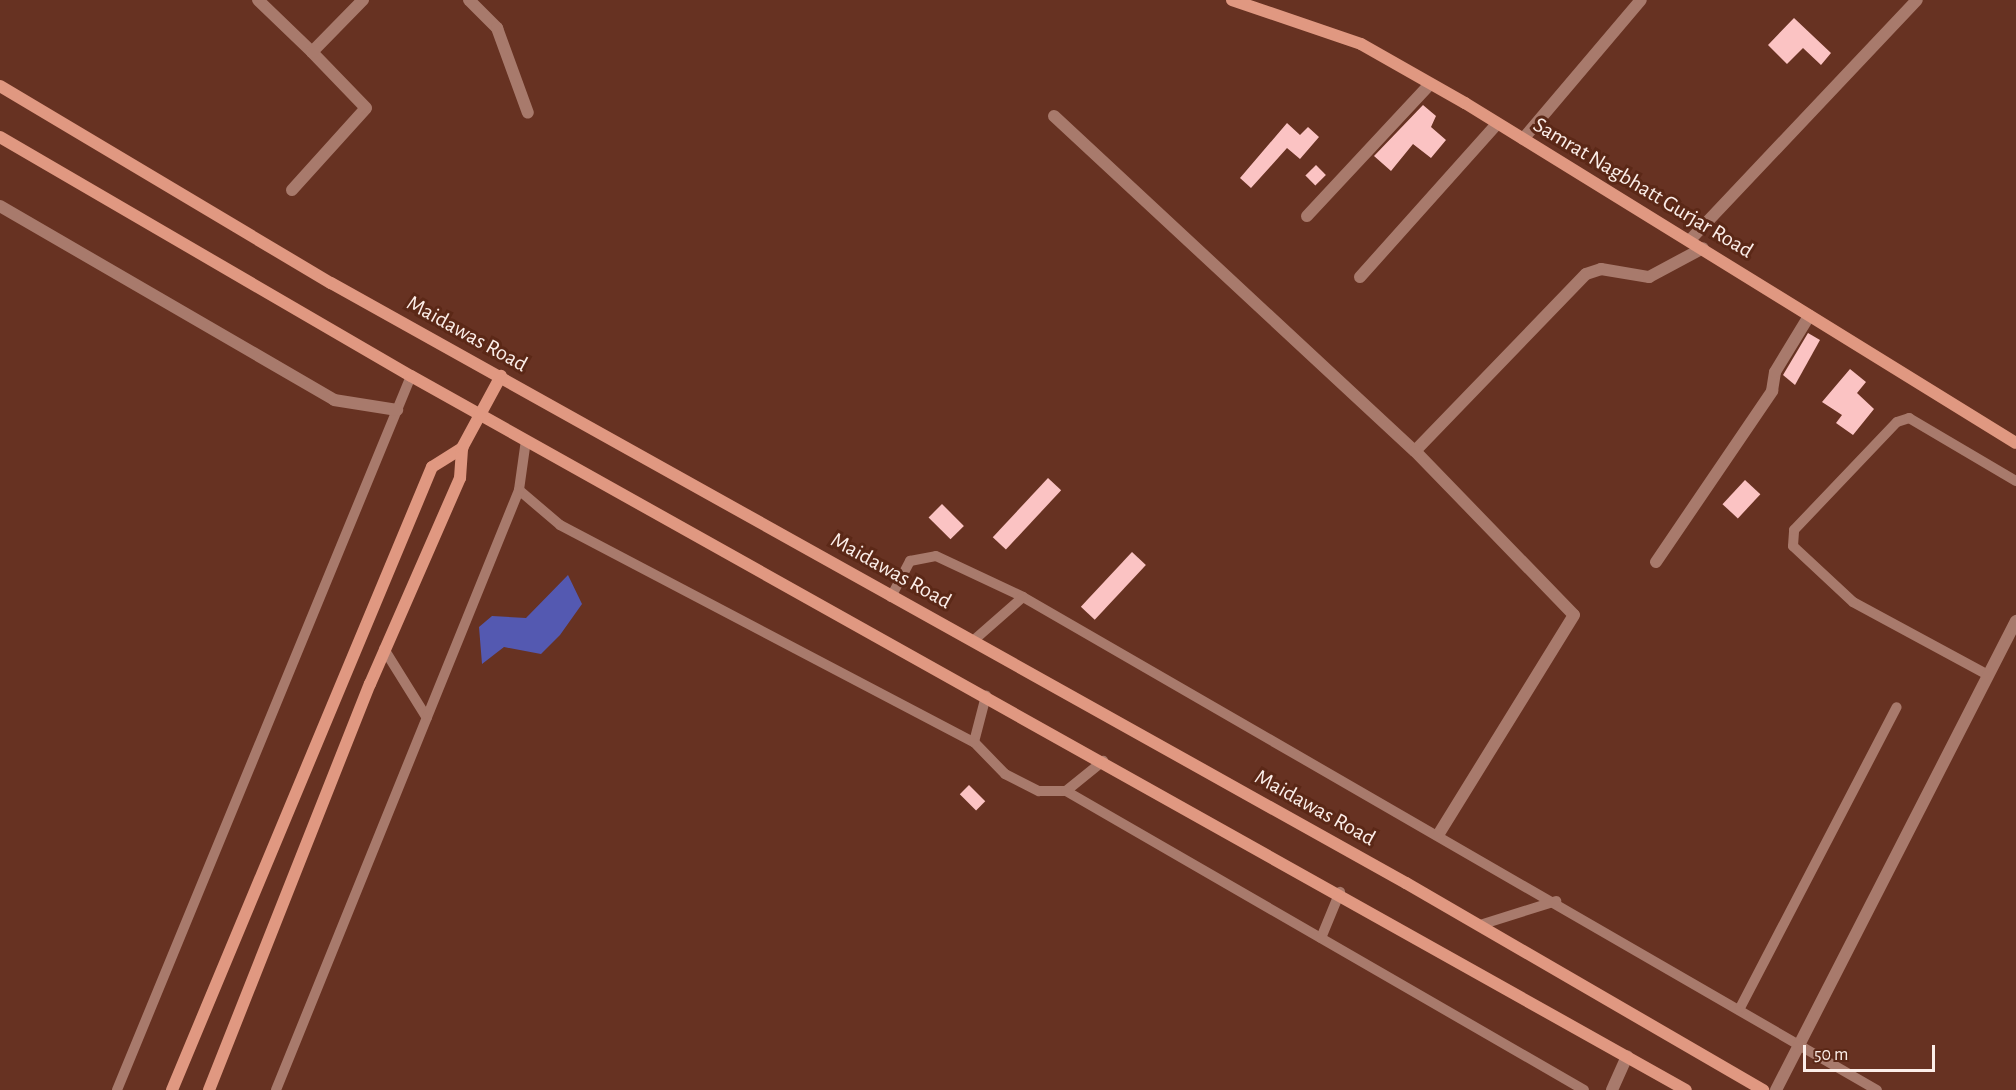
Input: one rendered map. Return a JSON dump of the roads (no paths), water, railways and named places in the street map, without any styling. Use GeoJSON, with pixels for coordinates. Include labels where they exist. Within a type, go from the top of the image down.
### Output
{"type":"FeatureCollection","features":[{"type":"Feature","properties":{"kind":"street"},"geometry":{"type":"LineString","coordinates":[[258,0],[366,108],[292,190]]}},
{"type":"Feature","properties":{"kind":"street"},"geometry":{"type":"LineString","coordinates":[[312,52],[363,0]]}},
{"type":"Feature","properties":{"kind":"street"},"geometry":{"type":"LineString","coordinates":[[469,0],[497,28],[528,113]]}},
{"type":"Feature","properties":{"kind":"street","name":"Samrat Nagbhatt Gurjar Road"},"geometry":{"type":"LineString","coordinates":[[1232,0],[1361,44],[1690,240],[2016,443]]}},
{"type":"Feature","properties":{"kind":"street"},"geometry":{"type":"LineString","coordinates":[[1522,139],[1641,0]]}},
{"type":"Feature","properties":{"kind":"street"},"geometry":{"type":"LineString","coordinates":[[1690,240],[1917,0]]}},
{"type":"Feature","properties":{"kind":"street"},"geometry":{"type":"LineString","coordinates":[[1306,216],[1430,84]]}},
{"type":"Feature","properties":{"kind":"street","name":"Maidawas Road"},"geometry":{"type":"LineString","coordinates":[[0,86],[331,283],[501,376],[891,597],[974,640],[1480,926],[1763,1090]]}},
{"type":"Feature","properties":{"kind":"street"},"geometry":{"type":"LineString","coordinates":[[1054,116],[1415,451],[1574,615],[1439,834]]}},
{"type":"Feature","properties":{"kind":"street"},"geometry":{"type":"LineString","coordinates":[[1360,278],[1497,124]]}},
{"type":"Feature","properties":{"kind":"street"},"geometry":{"type":"LineString","coordinates":[[0,137],[411,376],[1340,892],[1686,1090]]}},
{"type":"Feature","properties":{"kind":"street"},"geometry":{"type":"LineString","coordinates":[[0,206],[334,400],[397,410]]}},
{"type":"Feature","properties":{"kind":"street"},"geometry":{"type":"LineString","coordinates":[[1415,451],[1586,274],[1601,269],[1649,276],[1703,248]]}},
{"type":"Feature","properties":{"kind":"street"},"geometry":{"type":"LineString","coordinates":[[1656,562],[1772,391],[1775,372],[1809,316]]}},
{"type":"Feature","properties":{"kind":"street"},"geometry":{"type":"LineString","coordinates":[[172,1090],[432,467],[462,448],[482,416],[501,376]]}},
{"type":"Feature","properties":{"kind":"street"},"geometry":{"type":"LineString","coordinates":[[209,1090],[384,649],[460,478],[462,448]]}},
{"type":"Feature","properties":{"kind":"street"},"geometry":{"type":"LineString","coordinates":[[1776,1090],[1797,1042],[2016,621]]}},
{"type":"Feature","properties":{"kind":"street"},"geometry":{"type":"LineString","coordinates":[[1612,1090],[1627,1056]]}},
{"type":"Feature","properties":{"kind":"lane"},"geometry":{"type":"LineString","coordinates":[[117,1090],[411,376]]}},
{"type":"Feature","properties":{"kind":"lane"},"geometry":{"type":"LineString","coordinates":[[1988,675],[1853,602],[1793,546],[1794,530],[1897,422],[1909,418],[2016,481]]}},
{"type":"Feature","properties":{"kind":"lane"},"geometry":{"type":"LineString","coordinates":[[276,1090],[519,490],[526,440]]}},
{"type":"Feature","properties":{"kind":"lane"},"geometry":{"type":"LineString","coordinates":[[519,490],[560,525],[974,742],[1005,774],[1039,791],[1066,791],[1584,1090]]}},
{"type":"Feature","properties":{"kind":"lane"},"geometry":{"type":"LineString","coordinates":[[891,597],[910,561],[936,556],[1023,597],[1556,901],[1877,1090]]}},
{"type":"Feature","properties":{"kind":"lane"},"geometry":{"type":"LineString","coordinates":[[974,640],[1023,597]]}},
{"type":"Feature","properties":{"kind":"lane"},"geometry":{"type":"LineString","coordinates":[[384,649],[427,718]]}},
{"type":"Feature","properties":{"kind":"lane"},"geometry":{"type":"LineString","coordinates":[[974,742],[986,696]]}},
{"type":"Feature","properties":{"kind":"lane"},"geometry":{"type":"LineString","coordinates":[[1740,1008],[1897,707]]}},
{"type":"Feature","properties":{"kind":"lane"},"geometry":{"type":"LineString","coordinates":[[1066,791],[1103,761]]}},
{"type":"Feature","properties":{"kind":"lane"},"geometry":{"type":"LineString","coordinates":[[1321,938],[1340,892]]}},
{"type":"Feature","properties":{"kind":"lane"},"geometry":{"type":"LineString","coordinates":[[1480,926],[1556,901]]}}]}
